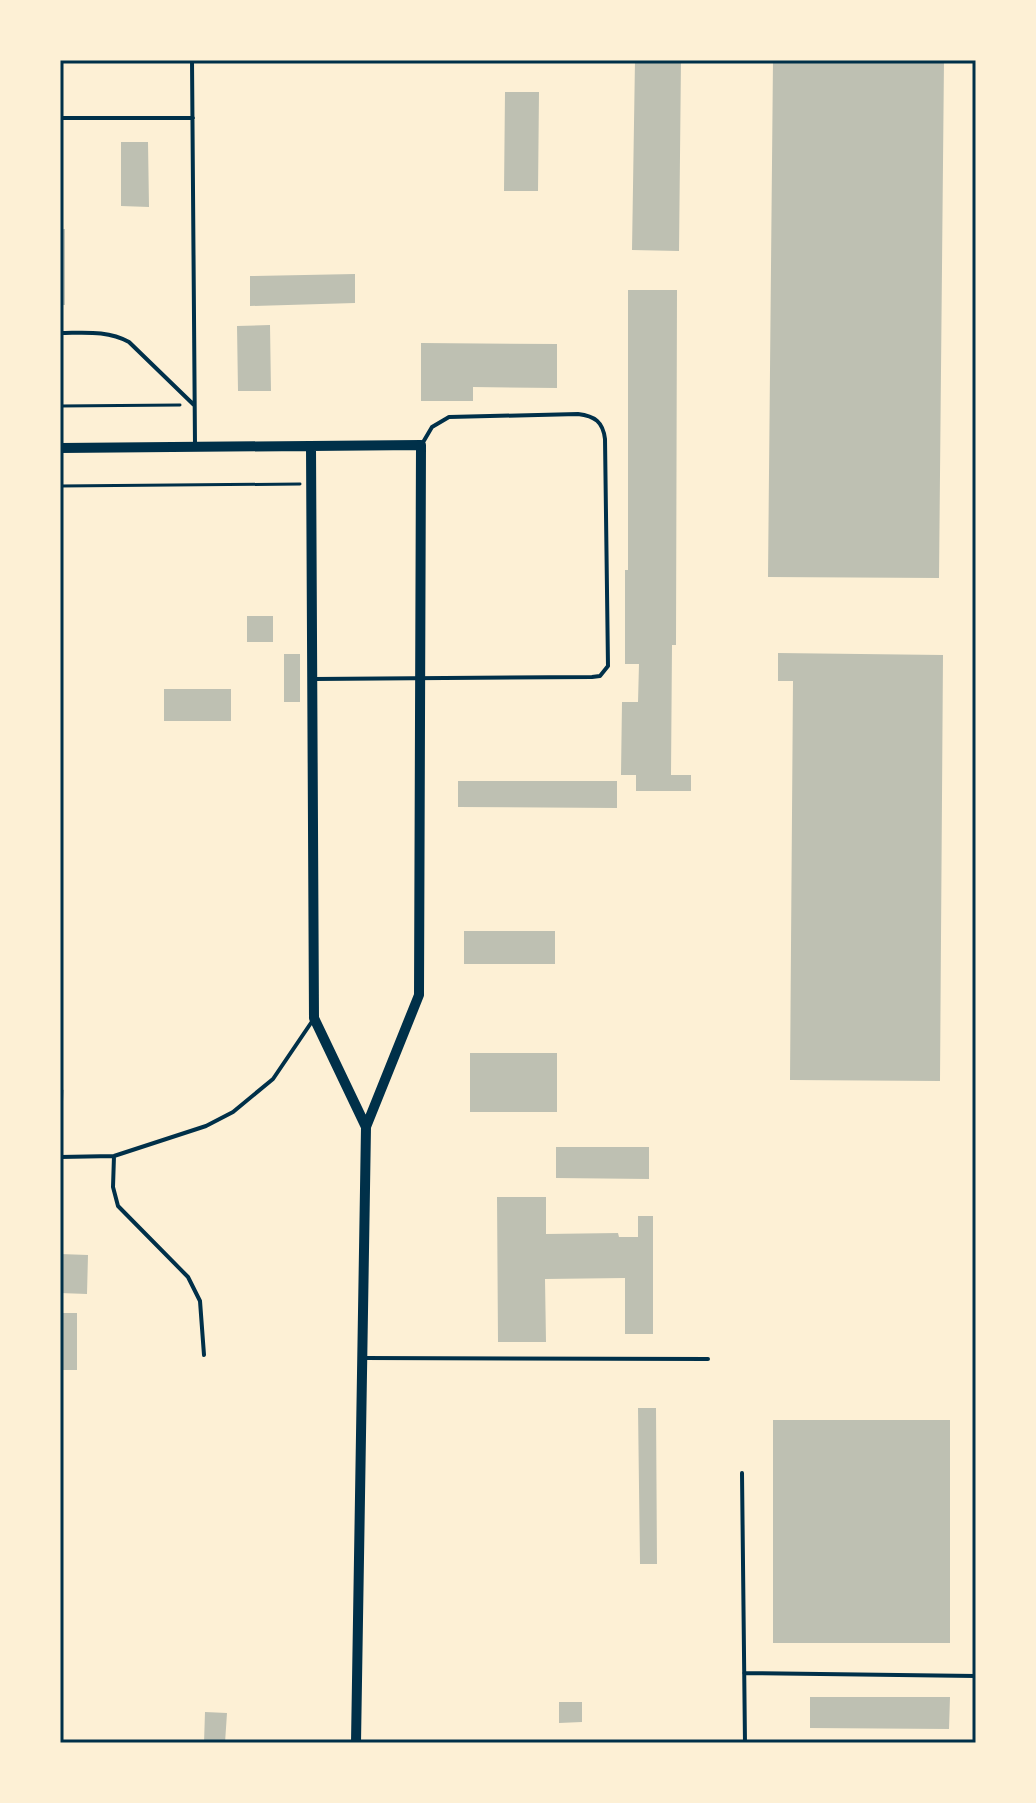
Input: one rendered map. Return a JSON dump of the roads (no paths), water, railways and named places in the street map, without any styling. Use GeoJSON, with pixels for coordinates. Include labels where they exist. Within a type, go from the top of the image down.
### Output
{"type":"FeatureCollection","features":[{"type":"Feature","properties":{"kind":"street"},"geometry":{"type":"LineString","coordinates":[[60,448],[421,445],[419,995],[366,1127],[356,1743]]}},
{"type":"Feature","properties":{"kind":"street"},"geometry":{"type":"LineString","coordinates":[[311,446],[314,1018],[366,1127]]}},
{"type":"Feature","properties":{"kind":"lane"},"geometry":{"type":"LineString","coordinates":[[192,60],[195,447]]}},
{"type":"Feature","properties":{"kind":"lane"},"geometry":{"type":"LineString","coordinates":[[60,118],[193,118]]}},
{"type":"Feature","properties":{"kind":"lane"},"geometry":{"type":"LineString","coordinates":[[60,333],[103,333],[129,342],[194,405]]}},
{"type":"Feature","properties":{"kind":"lane"},"geometry":{"type":"LineString","coordinates":[[314,679],[592,677],[600,676],[605,671],[609,658],[605,439],[599,420],[578,414],[449,417],[432,427],[421,445]]}},
{"type":"Feature","properties":{"kind":"lane"},"geometry":{"type":"LineString","coordinates":[[60,1157],[114,1156],[206,1126],[233,1112],[273,1079],[314,1018]]}},
{"type":"Feature","properties":{"kind":"lane"},"geometry":{"type":"LineString","coordinates":[[114,1156],[113,1187],[118,1206],[188,1277],[200,1301],[204,1355]]}},
{"type":"Feature","properties":{"kind":"lane"},"geometry":{"type":"LineString","coordinates":[[363,1358],[708,1359]]}},
{"type":"Feature","properties":{"kind":"lane"},"geometry":{"type":"LineString","coordinates":[[742,1473],[745,1743]]}},
{"type":"Feature","properties":{"kind":"lane"},"geometry":{"type":"LineString","coordinates":[[744,1673],[976,1676]]}}]}
